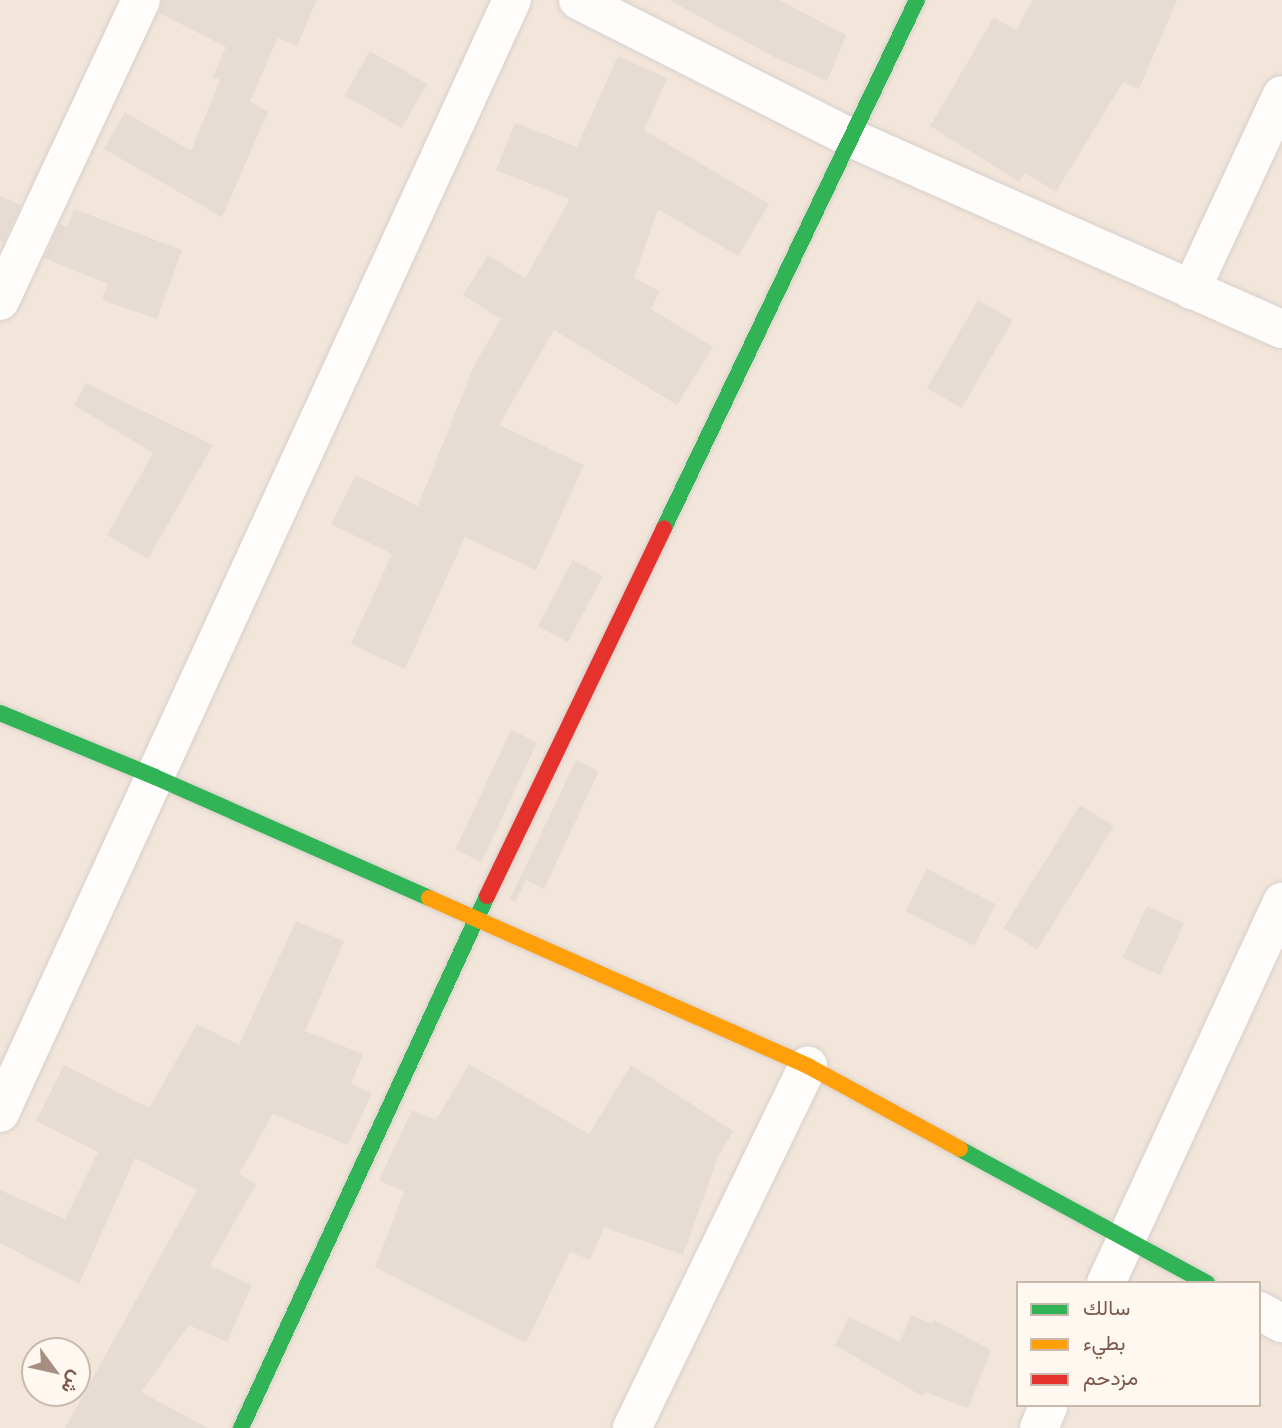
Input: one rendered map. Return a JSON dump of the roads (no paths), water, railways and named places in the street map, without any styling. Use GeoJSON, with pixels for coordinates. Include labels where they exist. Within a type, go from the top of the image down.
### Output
{"type":"FeatureCollection","features":[{"type":"Feature","properties":{"kind":"street"},"geometry":{"type":"LineString","coordinates":[[0,301],[141,0]]}},
{"type":"Feature","properties":{"kind":"street"},"geometry":{"type":"LineString","coordinates":[[0,1113],[512,0]]}},
{"type":"Feature","properties":{"kind":"street"},"geometry":{"type":"LineString","coordinates":[[578,0],[853,139],[1282,330]]}},
{"type":"Feature","properties":{"kind":"street"},"geometry":{"type":"LineString","coordinates":[[242,1428],[475,921],[853,139],[917,0]]}},
{"type":"Feature","properties":{"kind":"street"},"geometry":{"type":"LineString","coordinates":[[1191,289],[1282,95]]}},
{"type":"Feature","properties":{"kind":"street"},"geometry":{"type":"LineString","coordinates":[[0,713],[155,777],[475,921],[808,1066],[1203,1281]]}},
{"type":"Feature","properties":{"kind":"street"},"geometry":{"type":"LineString","coordinates":[[1106,1281],[1282,902]]}},
{"type":"Feature","properties":{"kind":"street"},"geometry":{"type":"LineString","coordinates":[[632,1428],[808,1066]]}},
{"type":"Feature","properties":{"kind":"street"},"geometry":{"type":"LineString","coordinates":[[1261,1312],[1282,1324]]}},
{"type":"Feature","properties":{"kind":"street"},"geometry":{"type":"LineString","coordinates":[[1039,1428],[1048,1407]]}}]}
